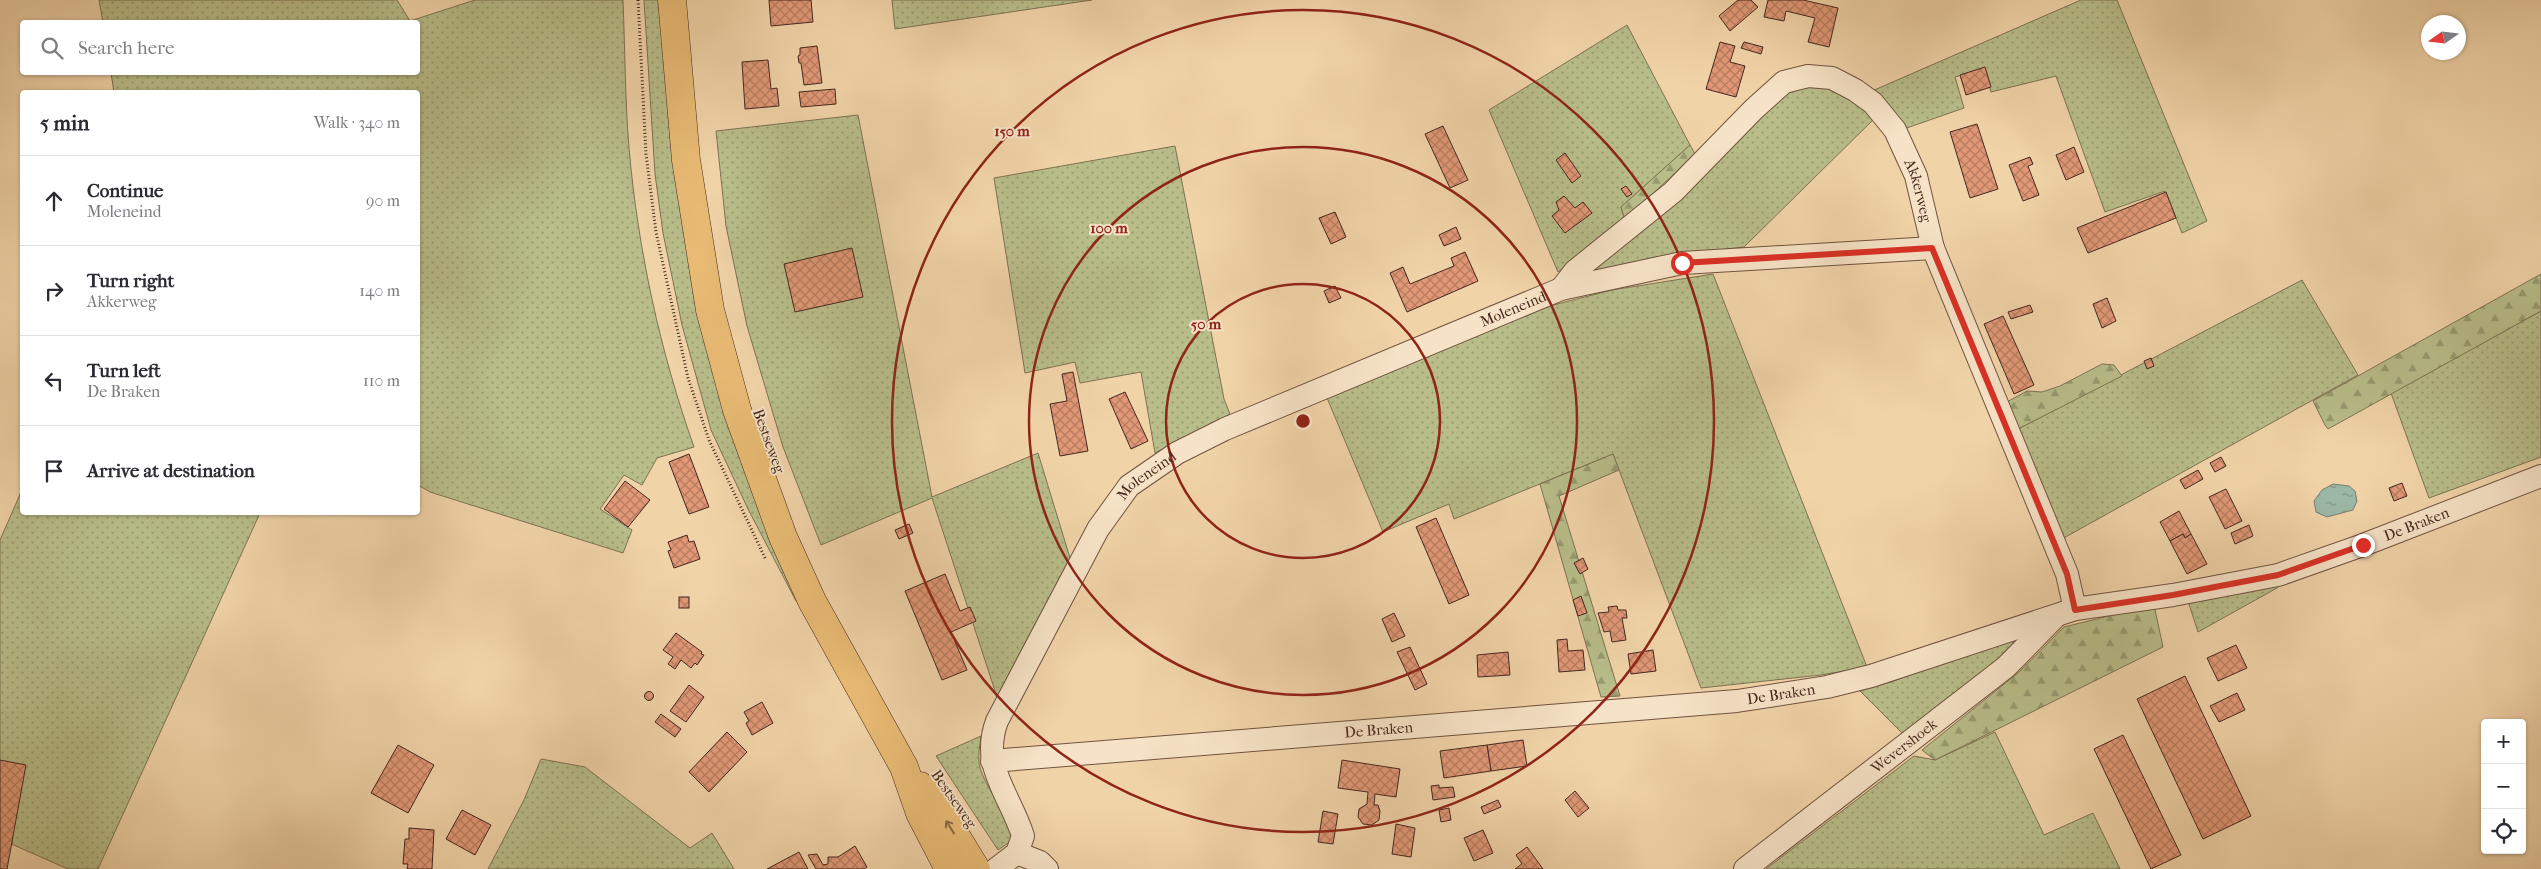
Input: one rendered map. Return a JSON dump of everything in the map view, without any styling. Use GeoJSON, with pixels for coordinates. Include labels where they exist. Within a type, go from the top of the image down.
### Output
{"type":"FeatureCollection","features":[{"type":"Feature","properties":{"kind":"main road","name":"Bestseweg"},"geometry":{"type":"LineString","coordinates":[[672,0],[686,160],[710,310],[737,410],[783,537],[812,601],[904,767],[920,813],[949,869]]}},
{"type":"Feature","properties":{"kind":"main road","name":"Bestseweg"},"geometry":{"type":"LineString","coordinates":[[904,767],[937,805],[976,869]]}},
{"type":"Feature","properties":{"kind":"street","name":"Moleneind"},"geometry":{"type":"LineString","coordinates":[[1561,289],[1575,270],[1673,192],[1754,109],[1784,82],[1808,76],[1832,78]]}},
{"type":"Feature","properties":{"kind":"street","name":"Akkerweg"},"geometry":{"type":"LineString","coordinates":[[1832,78],[1855,90],[1873,103],[1895,130],[1916,176],[1932,248],[2067,574],[2066,612]]}},
{"type":"Feature","properties":{"kind":"street","name":"Moleneind"},"geometry":{"type":"LineString","coordinates":[[1017,853],[1023,836],[992,761],[991,738],[997,721],[1098,529],[1129,486],[1176,453],[1225,428],[1561,289],[1682,263],[1932,248]]}},
{"type":"Feature","properties":{"kind":"street","name":"De Braken"},"geometry":{"type":"LineString","coordinates":[[992,761],[1737,701],[1827,687],[1871,676],[2066,612],[2173,595],[2278,575],[2363,545],[2541,476]]}},
{"type":"Feature","properties":{"kind":"street","name":"Wevershoek"},"geometry":{"type":"LineString","coordinates":[[1744,869],[2006,666],[2066,612]]}},
{"type":"Feature","properties":{"kind":"street"},"geometry":{"type":"LineString","coordinates":[[996,869],[1017,853],[1040,862],[1047,869]]}},
{"type":"Feature","properties":{"kind":"green space"},"geometry":{"type":"Polygon","coordinates":[[[99,0],[397,0],[409,20],[103,20],[99,0]]]}},
{"type":"Feature","properties":{"kind":"green space"},"geometry":{"type":"Polygon","coordinates":[[[475,0],[623,0],[629,148],[638,224],[661,337],[694,447],[657,458],[642,485],[624,475],[600,509],[632,530],[623,553],[430,492],[420,486],[420,90],[114,90],[111,75],[420,75],[420,20],[413,20],[475,0]]]}},
{"type":"Feature","properties":{"kind":"green space"},"geometry":{"type":"Polygon","coordinates":[[[644,0],[664,0],[676,159],[804,598],[796,601],[748,509],[711,430],[682,325],[663,233],[655,174],[644,0]]]}},
{"type":"Feature","properties":{"kind":"green space"},"geometry":{"type":"Polygon","coordinates":[[[892,0],[1092,0],[895,29],[892,0]]]}},
{"type":"Feature","properties":{"kind":"green space"},"geometry":{"type":"Polygon","coordinates":[[[2081,0],[2117,0],[2207,221],[2182,233],[2165,191],[2105,212],[2056,76],[1991,92],[1984,69],[1955,77],[1964,108],[1901,130],[1872,91],[2081,0]]]}},
{"type":"Feature","properties":{"kind":"green space"},"geometry":{"type":"Polygon","coordinates":[[[1627,25],[1690,145],[1621,207],[1625,220],[1558,272],[1489,110],[1627,25]]]}},
{"type":"Feature","properties":{"kind":"green space"},"geometry":{"type":"Polygon","coordinates":[[[1812,84],[1838,90],[1876,117],[1744,247],[1700,252],[1589,273],[1784,94],[1812,84]]]}},
{"type":"Feature","properties":{"kind":"green space"},"geometry":{"type":"Polygon","coordinates":[[[858,115],[932,497],[1038,453],[1070,558],[997,697],[932,498],[821,545],[783,447],[747,326],[726,226],[716,131],[858,115]]]}},
{"type":"Feature","properties":{"kind":"green space"},"geometry":{"type":"Polygon","coordinates":[[[1690,145],[1695,154],[1625,220],[1621,207],[1690,145]]]}},
{"type":"Feature","properties":{"kind":"green space"},"geometry":{"type":"Polygon","coordinates":[[[1175,146],[1224,399],[1230,414],[1155,453],[1141,372],[1080,383],[1075,362],[1025,373],[994,178],[1175,146]]]}},
{"type":"Feature","properties":{"kind":"green space"},"geometry":{"type":"Polygon","coordinates":[[[1713,274],[1867,667],[1821,675],[1701,688],[1613,454],[1454,519],[1449,504],[1383,532],[1325,393],[1534,310],[1612,290],[1713,274]]]}},
{"type":"Feature","properties":{"kind":"green space"},"geometry":{"type":"Polygon","coordinates":[[[2541,274],[2541,311],[2328,429],[2325,425],[2313,401],[2541,274]]]}},
{"type":"Feature","properties":{"kind":"green space"},"geometry":{"type":"Polygon","coordinates":[[[2302,280],[2358,375],[2060,540],[2016,430],[2302,280]]]}},
{"type":"Feature","properties":{"kind":"green space"},"geometry":{"type":"Polygon","coordinates":[[[2541,311],[2541,457],[2429,498],[2391,393],[2541,311]]]}},
{"type":"Feature","properties":{"kind":"green space"},"geometry":{"type":"Polygon","coordinates":[[[2102,364],[2114,365],[2122,376],[2016,430],[2005,403],[2027,391],[2042,392],[2060,386],[2102,364]]]}},
{"type":"Feature","properties":{"kind":"green space"},"geometry":{"type":"Polygon","coordinates":[[[1613,454],[1619,470],[1559,496],[1620,696],[1601,697],[1540,484],[1613,454]]]}},
{"type":"Feature","properties":{"kind":"green space"},"geometry":{"type":"Polygon","coordinates":[[[20,495],[20,515],[259,515],[98,869],[68,869],[0,839],[0,540],[20,495]]]}},
{"type":"Feature","properties":{"kind":"green space"},"geometry":{"type":"Polygon","coordinates":[[[2279,585],[2277,588],[2198,632],[2187,598],[2279,585]]]}},
{"type":"Feature","properties":{"kind":"green space"},"geometry":{"type":"Polygon","coordinates":[[[2154,605],[2163,647],[1935,760],[1922,750],[2018,673],[2064,627],[2154,605]]]}},
{"type":"Feature","properties":{"kind":"green space"},"geometry":{"type":"Polygon","coordinates":[[[2022,632],[2002,659],[1904,735],[1860,691],[1894,681],[2022,632]]]}},
{"type":"Feature","properties":{"kind":"green space"},"geometry":{"type":"Polygon","coordinates":[[[1995,732],[2044,835],[2093,813],[2120,869],[1766,869],[1914,756],[1935,760],[1995,732]]]}},
{"type":"Feature","properties":{"kind":"green space"},"geometry":{"type":"Polygon","coordinates":[[[981,736],[979,763],[982,773],[1004,813],[1011,832],[1011,841],[998,850],[936,756],[981,736]]]}},
{"type":"Feature","properties":{"kind":"green space"},"geometry":{"type":"Polygon","coordinates":[[[541,759],[585,767],[690,848],[712,833],[734,869],[488,869],[524,800],[541,759]]]}},
{"type":"Feature","properties":{"kind":"water"},"geometry":{"type":"Polygon","coordinates":[[[2333,484],[2349,486],[2355,491],[2357,501],[2353,510],[2327,517],[2316,512],[2314,501],[2322,490],[2333,484]]]}},
{"type":"Feature","properties":{"kind":"building"},"geometry":{"type":"Polygon","coordinates":[[[769,0],[811,0],[813,22],[771,26],[769,0]]]}},
{"type":"Feature","properties":{"kind":"building"},"geometry":{"type":"Polygon","coordinates":[[[1738,0],[1751,0],[1758,7],[1730,31],[1719,16],[1738,0]]]}},
{"type":"Feature","properties":{"kind":"building"},"geometry":{"type":"Polygon","coordinates":[[[1768,0],[1803,0],[1838,8],[1829,47],[1808,42],[1815,18],[1786,11],[1784,21],[1764,17],[1768,0]]]}},
{"type":"Feature","properties":{"kind":"building"},"geometry":{"type":"Polygon","coordinates":[[[1720,42],[1735,46],[1730,62],[1745,66],[1736,97],[1706,89],[1720,42]]]}},
{"type":"Feature","properties":{"kind":"building"},"geometry":{"type":"Polygon","coordinates":[[[1744,42],[1763,47],[1761,54],[1741,48],[1744,42]]]}},
{"type":"Feature","properties":{"kind":"building"},"geometry":{"type":"Polygon","coordinates":[[[817,46],[822,83],[804,85],[801,63],[799,63],[798,56],[800,55],[800,48],[817,46]]]}},
{"type":"Feature","properties":{"kind":"building"},"geometry":{"type":"Polygon","coordinates":[[[768,60],[771,89],[777,88],[779,106],[745,109],[742,62],[768,60]]]}},
{"type":"Feature","properties":{"kind":"building"},"geometry":{"type":"Polygon","coordinates":[[[1985,67],[1991,87],[1966,95],[1960,75],[1985,67]]]}},
{"type":"Feature","properties":{"kind":"building"},"geometry":{"type":"Polygon","coordinates":[[[835,89],[836,104],[801,107],[799,92],[835,89]]]}},
{"type":"Feature","properties":{"kind":"building"},"geometry":{"type":"Polygon","coordinates":[[[1977,124],[1998,189],[1970,198],[1950,132],[1977,124]]]}},
{"type":"Feature","properties":{"kind":"building"},"geometry":{"type":"Polygon","coordinates":[[[1443,126],[1468,180],[1450,188],[1425,134],[1443,126]]]}},
{"type":"Feature","properties":{"kind":"building"},"geometry":{"type":"Polygon","coordinates":[[[2074,147],[2084,172],[2066,180],[2056,155],[2074,147]]]}},
{"type":"Feature","properties":{"kind":"building"},"geometry":{"type":"Polygon","coordinates":[[[1565,153],[1581,176],[1572,183],[1556,160],[1565,153]]]}},
{"type":"Feature","properties":{"kind":"building"},"geometry":{"type":"Polygon","coordinates":[[[2030,157],[2033,164],[2028,166],[2039,195],[2023,201],[2009,165],[2030,157]]]}},
{"type":"Feature","properties":{"kind":"building"},"geometry":{"type":"Polygon","coordinates":[[[1626,186],[1632,194],[1627,197],[1621,189],[1626,186]]]}},
{"type":"Feature","properties":{"kind":"building"},"geometry":{"type":"Polygon","coordinates":[[[2166,192],[2176,218],[2088,253],[2077,228],[2166,192]]]}},
{"type":"Feature","properties":{"kind":"building"},"geometry":{"type":"Polygon","coordinates":[[[1564,196],[1575,208],[1583,202],[1592,213],[1565,233],[1552,216],[1559,210],[1556,202],[1564,196]]]}},
{"type":"Feature","properties":{"kind":"building"},"geometry":{"type":"Polygon","coordinates":[[[1335,212],[1346,237],[1331,244],[1319,218],[1335,212]]]}},
{"type":"Feature","properties":{"kind":"building"},"geometry":{"type":"Polygon","coordinates":[[[1456,227],[1461,239],[1444,246],[1439,235],[1456,227]]]}},
{"type":"Feature","properties":{"kind":"building"},"geometry":{"type":"Polygon","coordinates":[[[852,248],[863,297],[795,312],[784,264],[852,248]]]}},
{"type":"Feature","properties":{"kind":"building"},"geometry":{"type":"Polygon","coordinates":[[[1465,252],[1478,281],[1407,312],[1390,273],[1403,267],[1410,284],[1454,266],[1451,258],[1465,252]]]}},
{"type":"Feature","properties":{"kind":"building"},"geometry":{"type":"Polygon","coordinates":[[[1335,286],[1341,298],[1329,303],[1324,291],[1335,286]]]}},
{"type":"Feature","properties":{"kind":"building"},"geometry":{"type":"Polygon","coordinates":[[[2107,298],[2116,321],[2102,328],[2093,304],[2107,298]]]}},
{"type":"Feature","properties":{"kind":"building"},"geometry":{"type":"Polygon","coordinates":[[[2030,305],[2033,312],[2011,319],[2008,312],[2030,305]]]}},
{"type":"Feature","properties":{"kind":"building"},"geometry":{"type":"Polygon","coordinates":[[[2003,316],[2034,385],[2014,394],[1984,324],[2003,316]]]}},
{"type":"Feature","properties":{"kind":"building"},"geometry":{"type":"Polygon","coordinates":[[[2151,358],[2154,366],[2147,369],[2144,361],[2151,358]]]}},
{"type":"Feature","properties":{"kind":"building"},"geometry":{"type":"Polygon","coordinates":[[[1073,372],[1088,451],[1060,456],[1050,404],[1067,401],[1062,374],[1073,372]]]}},
{"type":"Feature","properties":{"kind":"building"},"geometry":{"type":"Polygon","coordinates":[[[1125,392],[1148,441],[1131,449],[1109,399],[1125,392]]]}},
{"type":"Feature","properties":{"kind":"building"},"geometry":{"type":"Polygon","coordinates":[[[689,454],[709,507],[689,514],[669,462],[689,454]]]}},
{"type":"Feature","properties":{"kind":"building"},"geometry":{"type":"Polygon","coordinates":[[[2221,457],[2226,466],[2215,472],[2210,463],[2221,457]]]}},
{"type":"Feature","properties":{"kind":"building"},"geometry":{"type":"Polygon","coordinates":[[[2198,470],[2203,479],[2185,489],[2180,480],[2198,470]]]}},
{"type":"Feature","properties":{"kind":"building"},"geometry":{"type":"Polygon","coordinates":[[[625,481],[650,500],[628,527],[604,509],[625,481]]]}},
{"type":"Feature","properties":{"kind":"building"},"geometry":{"type":"Polygon","coordinates":[[[2402,483],[2407,496],[2394,501],[2389,488],[2402,483]]]}},
{"type":"Feature","properties":{"kind":"building"},"geometry":{"type":"Polygon","coordinates":[[[2226,489],[2242,521],[2225,529],[2209,497],[2226,489]]]}},
{"type":"Feature","properties":{"kind":"building"},"geometry":{"type":"Polygon","coordinates":[[[2179,511],[2191,534],[2185,538],[2183,534],[2170,541],[2160,522],[2179,511]]]}},
{"type":"Feature","properties":{"kind":"building"},"geometry":{"type":"Polygon","coordinates":[[[1436,518],[1469,595],[1449,604],[1416,527],[1436,518]]]}},
{"type":"Feature","properties":{"kind":"building"},"geometry":{"type":"Polygon","coordinates":[[[909,524],[913,533],[899,539],[895,530],[909,524]]]}},
{"type":"Feature","properties":{"kind":"building"},"geometry":{"type":"Polygon","coordinates":[[[2249,525],[2253,536],[2235,544],[2231,533],[2249,525]]]}},
{"type":"Feature","properties":{"kind":"building"},"geometry":{"type":"Polygon","coordinates":[[[2183,534],[2185,538],[2191,534],[2207,564],[2187,574],[2170,541],[2183,534]]]}},
{"type":"Feature","properties":{"kind":"building"},"geometry":{"type":"Polygon","coordinates":[[[687,535],[689,542],[694,541],[700,559],[674,568],[668,551],[671,550],[668,542],[687,535]]]}},
{"type":"Feature","properties":{"kind":"building"},"geometry":{"type":"Polygon","coordinates":[[[1583,558],[1588,569],[1580,574],[1574,563],[1583,558]]]}},
{"type":"Feature","properties":{"kind":"building"},"geometry":{"type":"Polygon","coordinates":[[[945,574],[960,611],[970,607],[976,621],[951,632],[967,670],[942,680],[905,591],[945,574]]]}},
{"type":"Feature","properties":{"kind":"building"},"geometry":{"type":"Polygon","coordinates":[[[1581,596],[1587,613],[1578,616],[1573,600],[1581,596]]]}},
{"type":"Feature","properties":{"kind":"building"},"geometry":{"type":"Polygon","coordinates":[[[679,597],[689,597],[689,608],[679,608],[679,597]]]}},
{"type":"Feature","properties":{"kind":"building"},"geometry":{"type":"Polygon","coordinates":[[[1617,606],[1618,610],[1626,610],[1627,618],[1622,618],[1626,640],[1612,642],[1610,631],[1604,632],[1598,613],[1609,612],[1608,607],[1617,606]]]}},
{"type":"Feature","properties":{"kind":"building"},"geometry":{"type":"Polygon","coordinates":[[[1394,613],[1405,636],[1392,642],[1382,619],[1394,613]]]}},
{"type":"Feature","properties":{"kind":"building"},"geometry":{"type":"Polygon","coordinates":[[[676,633],[704,655],[697,665],[695,663],[691,668],[681,660],[675,669],[668,664],[673,657],[663,650],[676,633]]]}},
{"type":"Feature","properties":{"kind":"building"},"geometry":{"type":"Polygon","coordinates":[[[1567,639],[1568,651],[1583,650],[1585,670],[1559,672],[1557,640],[1567,639]]]}},
{"type":"Feature","properties":{"kind":"building"},"geometry":{"type":"Polygon","coordinates":[[[2236,645],[2247,668],[2218,681],[2207,658],[2236,645]]]}},
{"type":"Feature","properties":{"kind":"building"},"geometry":{"type":"Polygon","coordinates":[[[1410,647],[1427,684],[1415,690],[1397,652],[1410,647]]]}},
{"type":"Feature","properties":{"kind":"building"},"geometry":{"type":"Polygon","coordinates":[[[1653,650],[1656,671],[1631,674],[1628,654],[1653,650]]]}},
{"type":"Feature","properties":{"kind":"building"},"geometry":{"type":"Polygon","coordinates":[[[1508,652],[1510,675],[1478,677],[1477,655],[1508,652]]]}},
{"type":"Feature","properties":{"kind":"building"},"geometry":{"type":"Polygon","coordinates":[[[2185,676],[2251,816],[2203,839],[2137,699],[2185,676]]]}},
{"type":"Feature","properties":{"kind":"building"},"geometry":{"type":"Polygon","coordinates":[[[689,685],[704,697],[686,722],[670,711],[689,685]]]}},
{"type":"Feature","properties":{"kind":"building"},"geometry":{"type":"Polygon","coordinates":[[[649,691],[654,696],[649,701],[644,696],[649,691]]]}},
{"type":"Feature","properties":{"kind":"building"},"geometry":{"type":"Polygon","coordinates":[[[2237,693],[2245,710],[2219,722],[2210,706],[2237,693]]]}},
{"type":"Feature","properties":{"kind":"building"},"geometry":{"type":"Polygon","coordinates":[[[762,702],[773,723],[752,735],[746,723],[749,721],[744,712],[762,702]]]}},
{"type":"Feature","properties":{"kind":"building"},"geometry":{"type":"Polygon","coordinates":[[[661,714],[681,729],[675,737],[655,722],[661,714]]]}},
{"type":"Feature","properties":{"kind":"building"},"geometry":{"type":"Polygon","coordinates":[[[727,732],[747,752],[709,792],[689,772],[727,732]]]}},
{"type":"Feature","properties":{"kind":"building"},"geometry":{"type":"Polygon","coordinates":[[[2123,735],[2181,855],[2151,869],[2094,749],[2123,735]]]}},
{"type":"Feature","properties":{"kind":"building"},"geometry":{"type":"Polygon","coordinates":[[[1523,740],[1527,766],[1491,771],[1487,745],[1523,740]]]}},
{"type":"Feature","properties":{"kind":"building"},"geometry":{"type":"Polygon","coordinates":[[[398,745],[434,765],[408,813],[371,793],[398,745]]]}},
{"type":"Feature","properties":{"kind":"building"},"geometry":{"type":"Polygon","coordinates":[[[1487,745],[1491,771],[1444,778],[1440,751],[1487,745]]]}},
{"type":"Feature","properties":{"kind":"building"},"geometry":{"type":"Polygon","coordinates":[[[0,760],[26,765],[7,869],[0,869],[0,760]]]}},
{"type":"Feature","properties":{"kind":"building"},"geometry":{"type":"Polygon","coordinates":[[[1342,760],[1400,769],[1396,797],[1375,794],[1374,805],[1378,805],[1380,811],[1379,820],[1372,825],[1363,824],[1358,817],[1359,809],[1367,804],[1368,792],[1338,788],[1342,760]]]}},
{"type":"Feature","properties":{"kind":"building"},"geometry":{"type":"Polygon","coordinates":[[[1439,785],[1439,788],[1453,787],[1455,797],[1433,800],[1431,786],[1439,785]]]}},
{"type":"Feature","properties":{"kind":"building"},"geometry":{"type":"Polygon","coordinates":[[[1575,791],[1589,808],[1578,817],[1565,800],[1575,791]]]}},
{"type":"Feature","properties":{"kind":"building"},"geometry":{"type":"Polygon","coordinates":[[[1498,800],[1501,807],[1484,814],[1481,807],[1498,800]]]}},
{"type":"Feature","properties":{"kind":"building"},"geometry":{"type":"Polygon","coordinates":[[[1449,808],[1451,820],[1441,822],[1439,810],[1449,808]]]}},
{"type":"Feature","properties":{"kind":"building"},"geometry":{"type":"Polygon","coordinates":[[[462,810],[491,825],[475,855],[446,839],[462,810]]]}},
{"type":"Feature","properties":{"kind":"building"},"geometry":{"type":"Polygon","coordinates":[[[1323,811],[1338,814],[1333,844],[1318,842],[1323,811]]]}},
{"type":"Feature","properties":{"kind":"building"},"geometry":{"type":"Polygon","coordinates":[[[1396,824],[1415,828],[1411,857],[1392,854],[1396,824]]]}},
{"type":"Feature","properties":{"kind":"building"},"geometry":{"type":"Polygon","coordinates":[[[409,828],[434,830],[432,869],[407,869],[408,864],[403,864],[405,839],[409,839],[409,828]]]}},
{"type":"Feature","properties":{"kind":"building"},"geometry":{"type":"Polygon","coordinates":[[[1483,830],[1493,853],[1474,861],[1464,838],[1483,830]]]}},
{"type":"Feature","properties":{"kind":"building"},"geometry":{"type":"Polygon","coordinates":[[[855,846],[867,867],[864,869],[816,869],[808,855],[817,854],[823,865],[828,864],[828,857],[838,857],[855,846]]]}},
{"type":"Feature","properties":{"kind":"building"},"geometry":{"type":"Polygon","coordinates":[[[1527,847],[1543,869],[1515,869],[1522,864],[1516,855],[1527,847]]]}},
{"type":"Feature","properties":{"kind":"building"},"geometry":{"type":"Polygon","coordinates":[[[799,852],[808,869],[767,869],[799,852]]]}},
{"type":"Feature","properties":{"kind":"route"},"geometry":{"type":"LineString","coordinates":[[1682,263],[1802,254],[1932,248],[2067,574],[2075,610],[2173,595],[2278,575],[2363,545]]}}]}
